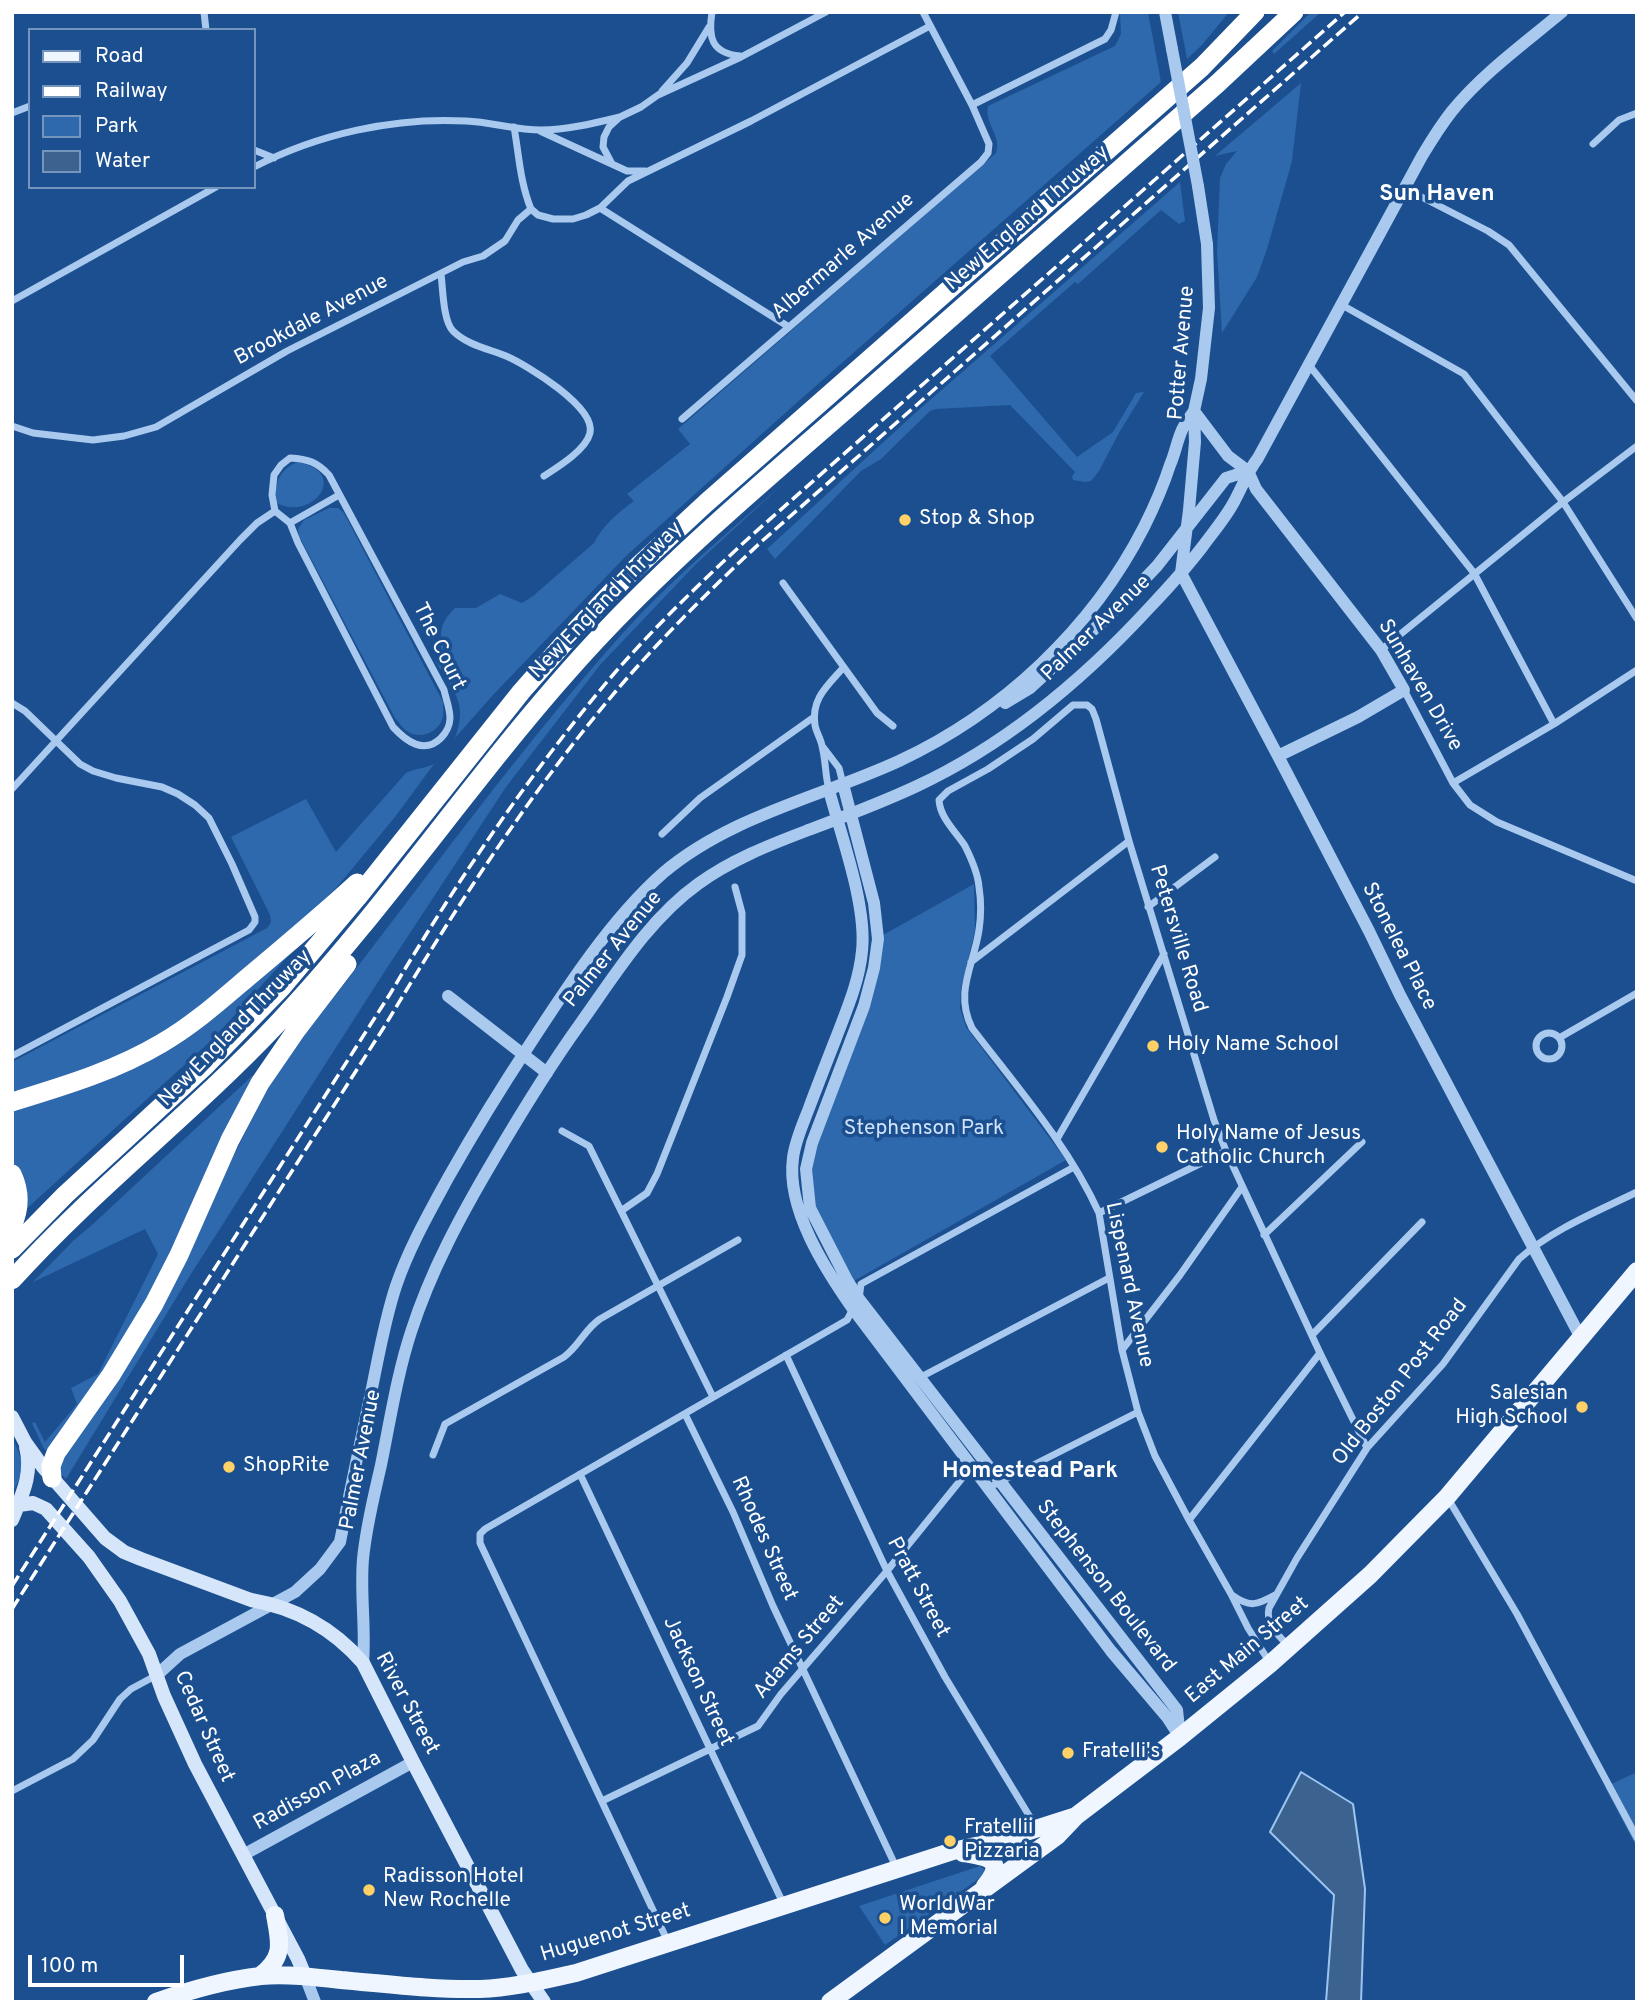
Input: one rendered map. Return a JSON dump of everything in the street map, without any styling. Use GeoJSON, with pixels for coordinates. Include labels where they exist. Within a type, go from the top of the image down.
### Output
{"type":"FeatureCollection","features":[{"type":"Feature","properties":{"kind":"highway","name":"New England Thruway"},"geometry":{"type":"LineString","coordinates":[[12,1248],[65,1195],[204,1068],[256,1014],[333,928],[521,692],[632,572],[706,503],[1202,67],[1255,12]]}},
{"type":"Feature","properties":{"kind":"highway","name":"New England Thruway"},"geometry":{"type":"LineString","coordinates":[[12,1280],[75,1216],[254,1048],[330,965],[547,695],[659,576],[1217,84],[1294,12]]}},
{"type":"Feature","properties":{"kind":"highway"},"geometry":{"type":"LineString","coordinates":[[12,1102],[71,1084],[117,1066],[180,1032],[312,923],[404,839]]}},
{"type":"Feature","properties":{"kind":"highway"},"geometry":{"type":"LineString","coordinates":[[52,1478],[51,1466],[56,1453],[111,1375],[154,1304],[250,1100],[295,1032],[382,917],[414,862]]}},
{"type":"Feature","properties":{"kind":"highway"},"geometry":{"type":"LineString","coordinates":[[12,1174],[17,1187],[18,1203],[12,1226]]}},
{"type":"Feature","properties":{"kind":"main road","name":"East Main Street"},"geometry":{"type":"LineString","coordinates":[[830,2002],[1057,1836],[1076,1816],[1270,1664],[1370,1575],[1447,1497],[1637,1271]]}},
{"type":"Feature","properties":{"kind":"main road"},"geometry":{"type":"LineString","coordinates":[[12,1417],[25,1442],[29,1461],[29,1472],[15,1505],[12,1520]]}},
{"type":"Feature","properties":{"kind":"main road","name":"River Street"},"geometry":{"type":"LineString","coordinates":[[25,1442],[90,1523],[124,1552],[251,1600],[273,1604],[320,1624],[343,1642],[363,1663],[530,1984],[544,2002]]}},
{"type":"Feature","properties":{"kind":"main road","name":"Cedar Street"},"geometry":{"type":"LineString","coordinates":[[15,1505],[37,1504],[46,1509],[89,1557],[130,1618],[149,1654],[185,1742],[305,1976]]}},
{"type":"Feature","properties":{"kind":"main road","name":"Huguenot Street"},"geometry":{"type":"LineString","coordinates":[[156,2002],[221,1982],[260,1976],[305,1976],[452,1989],[530,1984],[576,1973],[953,1851],[998,1841],[1076,1816]]}},
{"type":"Feature","properties":{"kind":"main road"},"geometry":{"type":"LineString","coordinates":[[953,1851],[991,1860],[995,1870],[993,1877],[980,1892]]}},
{"type":"Feature","properties":{"kind":"main road"},"geometry":{"type":"LineString","coordinates":[[260,1976],[272,1965],[279,1952],[275,1915]]}},
{"type":"Feature","properties":{"kind":"street"},"geometry":{"type":"LineString","coordinates":[[658,95],[687,63],[709,27],[712,12]]}},
{"type":"Feature","properties":{"kind":"street"},"geometry":{"type":"LineString","coordinates":[[256,166],[313,142],[372,127],[466,121],[540,130],[620,117],[658,95],[741,57],[826,12]]}},
{"type":"Feature","properties":{"kind":"street","name":"Albermarle Avenue"},"geometry":{"type":"LineString","coordinates":[[682,419],[981,162],[988,153],[989,144],[972,105],[923,12]]}},
{"type":"Feature","properties":{"kind":"street","name":"Potter Avenue"},"geometry":{"type":"LineString","coordinates":[[1165,12],[1207,244],[1209,305],[1201,379],[1194,411],[1195,442],[1181,573]]}},
{"type":"Feature","properties":{"kind":"street","name":"Palmer Avenue"},"geometry":{"type":"LineString","coordinates":[[363,1663],[363,1554],[392,1406],[410,1334],[453,1231],[514,1123],[611,981],[669,909],[695,886],[725,866],[755,852],[952,769],[1017,727],[1113,646],[1201,550],[1234,502],[1248,471],[1309,365],[1404,188],[1452,110],[1488,74],[1562,12]]}},
{"type":"Feature","properties":{"kind":"street"},"geometry":{"type":"LineString","coordinates":[[972,105],[1105,40],[1115,16]]}},
{"type":"Feature","properties":{"kind":"street"},"geometry":{"type":"LineString","coordinates":[[514,127],[519,172],[531,209],[538,215],[552,219],[573,219],[600,208],[628,181],[751,121],[930,26]]}},
{"type":"Feature","properties":{"kind":"street"},"geometry":{"type":"LineString","coordinates":[[709,27],[715,46],[741,57]]}},
{"type":"Feature","properties":{"kind":"street"},"geometry":{"type":"LineString","coordinates":[[1594,144],[1619,120],[1637,113]]}},
{"type":"Feature","properties":{"kind":"street"},"geometry":{"type":"LineString","coordinates":[[612,164],[603,147],[604,137],[609,127],[620,117]]}},
{"type":"Feature","properties":{"kind":"street"},"geometry":{"type":"LineString","coordinates":[[540,130],[626,171],[648,171]]}},
{"type":"Feature","properties":{"kind":"street"},"geometry":{"type":"LineString","coordinates":[[256,151],[274,158]]}},
{"type":"Feature","properties":{"kind":"street"},"geometry":{"type":"LineString","coordinates":[[1404,188],[1488,231],[1509,245],[1637,401]]}},
{"type":"Feature","properties":{"kind":"street"},"geometry":{"type":"LineString","coordinates":[[12,301],[212,189]]}},
{"type":"Feature","properties":{"kind":"street"},"geometry":{"type":"LineString","coordinates":[[600,208],[789,327]]}},
{"type":"Feature","properties":{"kind":"street","name":"Brookdale Avenue"},"geometry":{"type":"LineString","coordinates":[[12,426],[33,433],[93,440],[124,436],[156,427],[287,351],[463,262],[483,256],[505,241],[518,220],[531,209]]}},
{"type":"Feature","properties":{"kind":"street"},"geometry":{"type":"LineString","coordinates":[[441,274],[447,319],[455,334],[528,368],[580,407],[586,415],[590,423],[590,433],[583,445],[562,465],[544,476]]}},
{"type":"Feature","properties":{"kind":"street"},"geometry":{"type":"LineString","coordinates":[[1342,305],[1464,373],[1563,502],[1637,619]]}},
{"type":"Feature","properties":{"kind":"street"},"geometry":{"type":"LineString","coordinates":[[1309,365],[1475,573],[1554,724]]}},
{"type":"Feature","properties":{"kind":"street","name":"Palmer Avenue"},"geometry":{"type":"LineString","coordinates":[[964,724],[1024,680],[1077,626],[1101,596],[1152,511],[1182,430],[1194,411]]}},
{"type":"Feature","properties":{"kind":"street","name":"Sunhaven Drive"},"geometry":{"type":"LineString","coordinates":[[1194,411],[1228,456],[1248,471],[1256,489],[1381,650],[1453,783],[1470,805],[1497,822],[1637,881]]}},
{"type":"Feature","properties":{"kind":"street"},"geometry":{"type":"LineString","coordinates":[[1381,650],[1563,502],[1637,446]]}},
{"type":"Feature","properties":{"kind":"street","name":"The Court"},"geometry":{"type":"LineString","coordinates":[[290,458],[304,459],[319,464],[329,475],[339,495],[444,690],[450,720],[442,737],[431,746],[420,746],[404,739],[393,727],[290,523],[275,511],[272,495],[274,475],[281,464],[290,458]]}},
{"type":"Feature","properties":{"kind":"street","name":"Palmer Avenue"},"geometry":{"type":"LineString","coordinates":[[156,1675],[180,1654],[295,1592],[320,1569],[340,1542],[386,1320],[413,1246],[474,1132],[523,1054],[556,1004],[637,898],[693,850],[727,831],[901,760],[1030,688],[1073,650],[1157,566],[1226,478],[1248,471]]}},
{"type":"Feature","properties":{"kind":"street"},"geometry":{"type":"LineString","coordinates":[[290,523],[339,495]]}},
{"type":"Feature","properties":{"kind":"street"},"geometry":{"type":"LineString","coordinates":[[12,789],[240,540],[257,523],[275,511]]}},
{"type":"Feature","properties":{"kind":"street","name":"Stonelea Place"},"geometry":{"type":"LineString","coordinates":[[1181,573],[1581,1338]]}},
{"type":"Feature","properties":{"kind":"street"},"geometry":{"type":"LineString","coordinates":[[783,583],[877,713],[893,726]]}},
{"type":"Feature","properties":{"kind":"street"},"geometry":{"type":"LineString","coordinates":[[662,834],[700,797],[814,717],[818,698],[843,668]]}},
{"type":"Feature","properties":{"kind":"street"},"geometry":{"type":"LineString","coordinates":[[1453,783],[1554,724],[1637,670]]}},
{"type":"Feature","properties":{"kind":"street"},"geometry":{"type":"LineString","coordinates":[[1278,756],[1358,717],[1404,690]]}},
{"type":"Feature","properties":{"kind":"street"},"geometry":{"type":"LineString","coordinates":[[12,703],[57,740],[80,764],[116,778],[162,787],[195,805],[209,818],[255,917],[249,930],[12,1056]]}},
{"type":"Feature","properties":{"kind":"street","name":"Petersville Road"},"geometry":{"type":"LineString","coordinates":[[939,800],[948,791],[988,769],[1033,739],[1073,705],[1087,705],[1092,709],[1148,907],[1214,1120],[1264,1235],[1367,1448]]}},
{"type":"Feature","properties":{"kind":"street","name":"Stephenson Boulevard"},"geometry":{"type":"LineString","coordinates":[[814,717],[822,746],[825,776],[859,902],[863,949],[851,1000],[800,1130],[793,1156],[792,1174],[802,1220],[838,1287],[856,1304],[994,1485],[1177,1710],[1180,1737]]}},
{"type":"Feature","properties":{"kind":"street","name":"Stephenson Boulevard"},"geometry":{"type":"LineString","coordinates":[[822,746],[839,768],[874,903],[878,939],[864,1006],[812,1143],[806,1169],[810,1208],[847,1280],[856,1304]]}},
{"type":"Feature","properties":{"kind":"street","name":"Lispenard Avenue"},"geometry":{"type":"LineString","coordinates":[[939,800],[941,811],[965,847],[979,884],[979,929],[964,996],[966,1016],[972,1028],[1057,1139],[1099,1213],[1122,1350],[1138,1412],[1155,1456],[1270,1664]]}},
{"type":"Feature","properties":{"kind":"street"},"geometry":{"type":"LineString","coordinates":[[970,963],[1129,841]]}},
{"type":"Feature","properties":{"kind":"street"},"geometry":{"type":"LineString","coordinates":[[1148,907],[1215,857]]}},
{"type":"Feature","properties":{"kind":"street"},"geometry":{"type":"LineString","coordinates":[[621,1211],[647,1193],[657,1174],[742,955],[742,913],[735,887]]}},
{"type":"Feature","properties":{"kind":"street"},"geometry":{"type":"LineString","coordinates":[[1057,1139],[1164,954]]}},
{"type":"Feature","properties":{"kind":"street"},"geometry":{"type":"LineString","coordinates":[[1559,1038],[1637,993]]}},
{"type":"Feature","properties":{"kind":"street"},"geometry":{"type":"LineString","coordinates":[[448,996],[547,1073]]}},
{"type":"Feature","properties":{"kind":"street"},"geometry":{"type":"LineString","coordinates":[[562,1131],[589,1146],[713,1397]]}},
{"type":"Feature","properties":{"kind":"street"},"geometry":{"type":"LineString","coordinates":[[1264,1235],[1362,1142]]}},
{"type":"Feature","properties":{"kind":"street"},"geometry":{"type":"LineString","coordinates":[[1099,1213],[1226,1151]]}},
{"type":"Feature","properties":{"kind":"street"},"geometry":{"type":"LineString","coordinates":[[668,1943],[480,1543],[480,1534],[847,1320],[856,1304],[861,1284],[1074,1167]]}},
{"type":"Feature","properties":{"kind":"street"},"geometry":{"type":"LineString","coordinates":[[1122,1350],[1180,1275],[1242,1187]]}},
{"type":"Feature","properties":{"kind":"street","name":"Old Boston Post Road"},"geometry":{"type":"LineString","coordinates":[[1290,1647],[1269,1623],[1267,1616],[1275,1595],[1367,1448],[1443,1364],[1513,1268],[1534,1246],[1555,1232],[1637,1192]]}},
{"type":"Feature","properties":{"kind":"street"},"geometry":{"type":"LineString","coordinates":[[1312,1335],[1422,1222]]}},
{"type":"Feature","properties":{"kind":"street"},"geometry":{"type":"LineString","coordinates":[[433,1455],[445,1424],[564,1357],[573,1350],[592,1324],[738,1240]]}},
{"type":"Feature","properties":{"kind":"street"},"geometry":{"type":"LineString","coordinates":[[915,1380],[1109,1278]]}},
{"type":"Feature","properties":{"kind":"street"},"geometry":{"type":"LineString","coordinates":[[1189,1520],[1320,1353]]}},
{"type":"Feature","properties":{"kind":"street","name":"Pratt Street"},"geometry":{"type":"LineString","coordinates":[[786,1354],[887,1572],[945,1677],[1036,1827]]}},
{"type":"Feature","properties":{"kind":"street"},"geometry":{"type":"LineString","coordinates":[[994,1485],[1138,1412]]}},
{"type":"Feature","properties":{"kind":"street","name":"Rhodes Street"},"geometry":{"type":"LineString","coordinates":[[685,1414],[733,1512],[773,1606],[897,1869]]}},
{"type":"Feature","properties":{"kind":"street","name":"Adams Street"},"geometry":{"type":"LineString","coordinates":[[602,1801],[758,1726],[781,1694],[887,1572],[976,1462]]}},
{"type":"Feature","properties":{"kind":"street","name":"Jackson Street"},"geometry":{"type":"LineString","coordinates":[[580,1474],[784,1905]]}},
{"type":"Feature","properties":{"kind":"street"},"geometry":{"type":"LineString","coordinates":[[1447,1497],[1517,1614],[1637,1838]]}},
{"type":"Feature","properties":{"kind":"street"},"geometry":{"type":"LineString","coordinates":[[1231,1594],[1241,1601],[1254,1604],[1275,1595]]}},
{"type":"Feature","properties":{"kind":"street"},"geometry":{"type":"LineString","coordinates":[[12,1791],[73,1759],[93,1740],[120,1699],[131,1689],[156,1675]]}},
{"type":"Feature","properties":{"kind":"street","name":"Radisson Plaza"},"geometry":{"type":"LineString","coordinates":[[243,1856],[413,1762]]}},
{"type":"Feature","properties":{"kind":"street","name":"Cedar Street"},"geometry":{"type":"LineString","coordinates":[[305,1976],[315,2002]]}},
{"type":"Feature","properties":{"kind":"green space"},"geometry":{"type":"Polygon","coordinates":[[[1120,12],[1148,12],[1161,82],[626,556],[455,738],[460,715],[457,698],[436,662],[440,655],[443,624],[455,608],[476,608],[500,594],[522,603],[594,543],[606,525],[634,501],[627,494],[690,444],[678,429],[996,153],[997,141],[988,118],[988,106],[1115,46],[1121,34],[1120,12]]]}},
{"type":"Feature","properties":{"kind":"green space"},"geometry":{"type":"Polygon","coordinates":[[[1178,12],[1229,12],[1187,59],[1178,12]]]}},
{"type":"Feature","properties":{"kind":"green space"},"geometry":{"type":"Polygon","coordinates":[[[1311,12],[1321,12],[1274,54],[1272,51],[1311,12]]]}},
{"type":"Feature","properties":{"kind":"green space"},"geometry":{"type":"Polygon","coordinates":[[[1301,83],[1292,161],[1267,249],[1257,277],[1222,333],[1217,251],[1220,178],[1226,164],[1237,151],[1215,156],[1301,83]]]}},
{"type":"Feature","properties":{"kind":"green space"},"geometry":{"type":"Polygon","coordinates":[[[1180,182],[1185,221],[1179,224],[1161,210],[1078,284],[1075,282],[990,356],[1077,457],[1113,432],[1136,393],[1144,392],[1091,481],[1073,480],[1075,472],[1010,405],[936,409],[930,411],[881,459],[861,471],[775,559],[767,549],[913,415],[1180,182]]]}},
{"type":"Feature","properties":{"kind":"green space"},"geometry":{"type":"Polygon","coordinates":[[[298,462],[314,468],[322,476],[324,485],[320,494],[302,506],[290,507],[277,503],[279,478],[287,468],[298,462]]]}},
{"type":"Feature","properties":{"kind":"green space"},"geometry":{"type":"Polygon","coordinates":[[[785,482],[696,564],[600,665],[506,787],[189,1277],[66,1479],[61,1474],[60,1465],[218,1187],[265,1093],[295,1047],[496,786],[622,634],[660,594],[785,482]]]}},
{"type":"Feature","properties":{"kind":"green space"},"geometry":{"type":"Polygon","coordinates":[[[329,508],[338,508],[344,513],[443,702],[442,720],[432,732],[411,734],[395,718],[299,536],[298,529],[304,520],[329,508]]]}},
{"type":"Feature","properties":{"kind":"green space"},"geometry":{"type":"Polygon","coordinates":[[[434,764],[395,817],[337,887],[288,935],[213,999],[164,1033],[115,1060],[12,1093],[12,1062],[267,928],[271,922],[270,915],[231,837],[306,799],[336,852],[406,773],[434,764]]]}},
{"type":"Feature","properties":{"kind":"green space","name":"Stephenson Park"},"geometry":{"type":"Polygon","coordinates":[[[974,884],[975,931],[961,988],[960,1008],[966,1027],[1066,1160],[852,1282],[828,1238],[813,1202],[811,1177],[819,1137],[883,935],[974,884]]]}},
{"type":"Feature","properties":{"kind":"green space"},"geometry":{"type":"Polygon","coordinates":[[[285,953],[289,955],[214,1038],[22,1213],[22,1181],[12,1161],[12,1108],[130,1069],[285,953]]]}},
{"type":"Feature","properties":{"kind":"green space"},"geometry":{"type":"Polygon","coordinates":[[[252,1076],[257,1078],[160,1276],[92,1391],[47,1451],[32,1423],[35,1422],[45,1442],[77,1404],[71,1388],[98,1374],[158,1254],[145,1229],[33,1282],[73,1241],[252,1076]]]}},
{"type":"Feature","properties":{"kind":"green space"},"geometry":{"type":"Polygon","coordinates":[[[12,1438],[22,1466],[20,1478],[12,1493],[12,1438]]]}},
{"type":"Feature","properties":{"kind":"green space"},"geometry":{"type":"Polygon","coordinates":[[[1637,1772],[1637,1848],[1605,1787],[1637,1772]]]}},
{"type":"Feature","properties":{"kind":"green space"},"geometry":{"type":"Polygon","coordinates":[[[980,1866],[984,1869],[984,1875],[885,1945],[859,1906],[980,1866]]]}},
{"type":"Feature","properties":{"kind":"water"},"geometry":{"type":"Polygon","coordinates":[[[1301,1772],[1353,1804],[1365,1889],[1361,2002],[1326,2002],[1334,1895],[1270,1832],[1301,1772]]]}},
{"type":"Feature","properties":{"kind":"railway"},"geometry":{"type":"LineString","coordinates":[[12,1586],[439,913],[547,757],[606,683],[677,607],[752,535],[1345,12]]}},
{"type":"Feature","properties":{"kind":"railway"},"geometry":{"type":"LineString","coordinates":[[12,1609],[466,895],[553,770],[616,691],[687,614],[761,542],[1363,12]]}},
{"type":"Feature","properties":{"kind":"place","name":"Stop & Shop"},"geometry":{"type":"Point","coordinates":[905,520]}},
{"type":"Feature","properties":{"kind":"place","name":"Holy Name School"},"geometry":{"type":"Point","coordinates":[1153,1046]}},
{"type":"Feature","properties":{"kind":"place","name":"Holy Name of Jesus Catholic Church"},"geometry":{"type":"Point","coordinates":[1162,1147]}},
{"type":"Feature","properties":{"kind":"place","name":"Salesian High School"},"geometry":{"type":"Point","coordinates":[1582,1407]}},
{"type":"Feature","properties":{"kind":"place","name":"ShopRite"},"geometry":{"type":"Point","coordinates":[229,1467]}},
{"type":"Feature","properties":{"kind":"place","name":"Fratelli's"},"geometry":{"type":"Point","coordinates":[1068,1753]}},
{"type":"Feature","properties":{"kind":"place","name":"Fratellii Pizzaria"},"geometry":{"type":"Point","coordinates":[950,1841]}},
{"type":"Feature","properties":{"kind":"place","name":"Radisson Hotel New Rochelle"},"geometry":{"type":"Point","coordinates":[369,1890]}},
{"type":"Feature","properties":{"kind":"place","name":"World War I Memorial"},"geometry":{"type":"Point","coordinates":[885,1918]}},
{"type":"Feature","properties":{"kind":"district","name":"Sun Haven"},"geometry":{"type":"Point","coordinates":[1437,195]}},
{"type":"Feature","properties":{"kind":"district","name":"Homestead Park"},"geometry":{"type":"Point","coordinates":[1030,1472]}}]}
